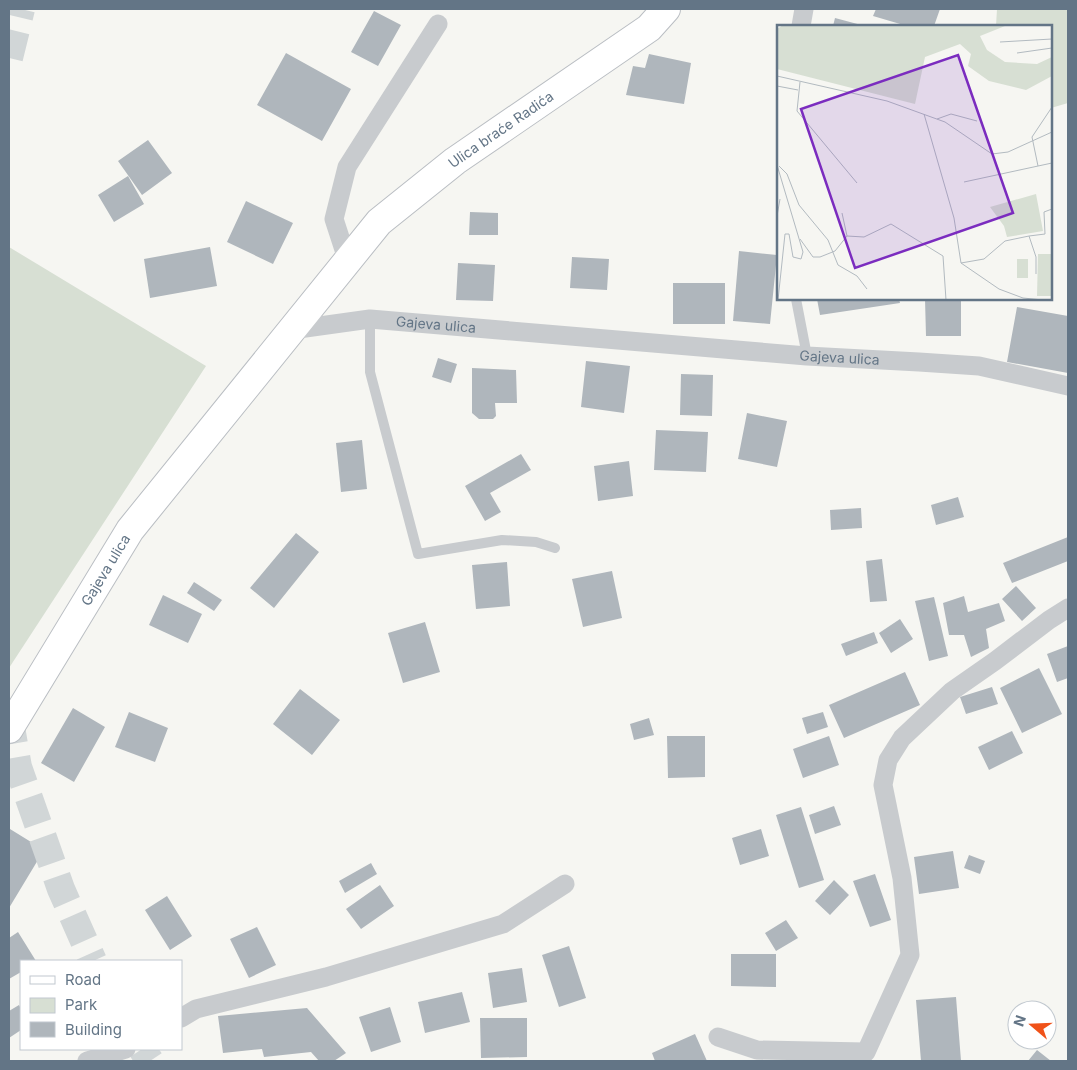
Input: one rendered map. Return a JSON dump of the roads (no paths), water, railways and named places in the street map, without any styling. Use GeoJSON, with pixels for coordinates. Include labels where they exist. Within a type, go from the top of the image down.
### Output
{"type":"FeatureCollection","features":[{"type":"Feature","properties":{"kind":"main road","name":"Ulica braće Radića"},"geometry":{"type":"LineString","coordinates":[[291,330],[380,222],[455,161],[649,28],[666,9]]}},
{"type":"Feature","properties":{"kind":"main road","name":"Gajeva ulica"},"geometry":{"type":"LineString","coordinates":[[9,729],[130,530],[291,330]]}},
{"type":"Feature","properties":{"kind":"street"},"geometry":{"type":"LineString","coordinates":[[801,25],[804,9]]}},
{"type":"Feature","properties":{"kind":"street"},"geometry":{"type":"LineString","coordinates":[[348,262],[334,219],[346,167],[438,24]]}},
{"type":"Feature","properties":{"kind":"street","name":"Gajeva ulica"},"geometry":{"type":"LineString","coordinates":[[291,330],[370,319],[807,356],[979,366],[1068,386]]}},
{"type":"Feature","properties":{"kind":"street"},"geometry":{"type":"LineString","coordinates":[[718,1037],[757,1050],[870,1056],[910,955],[902,878],[883,785],[888,760],[902,738],[952,691],[1068,608]]}},
{"type":"Feature","properties":{"kind":"street"},"geometry":{"type":"LineString","coordinates":[[182,1017],[196,1009],[326,977],[503,924],[564,884]]}},
{"type":"Feature","properties":{"kind":"street"},"geometry":{"type":"LineString","coordinates":[[87,1061],[123,1050]]}},
{"type":"Feature","properties":{"kind":"lane"},"geometry":{"type":"LineString","coordinates":[[796,300],[807,356]]}},
{"type":"Feature","properties":{"kind":"lane"},"geometry":{"type":"LineString","coordinates":[[370,319],[370,372],[418,554],[502,540],[536,542],[555,548]]}},
{"type":"Feature","properties":{"kind":"tunnel"},"geometry":{"type":"LineString","coordinates":[[9,58],[21,9]]}},
{"type":"Feature","properties":{"kind":"tunnel"},"geometry":{"type":"LineString","coordinates":[[9,716],[18,767],[61,889],[93,960]]}},
{"type":"Feature","properties":{"kind":"tunnel"},"geometry":{"type":"LineString","coordinates":[[143,1050],[150,1061]]}}]}
